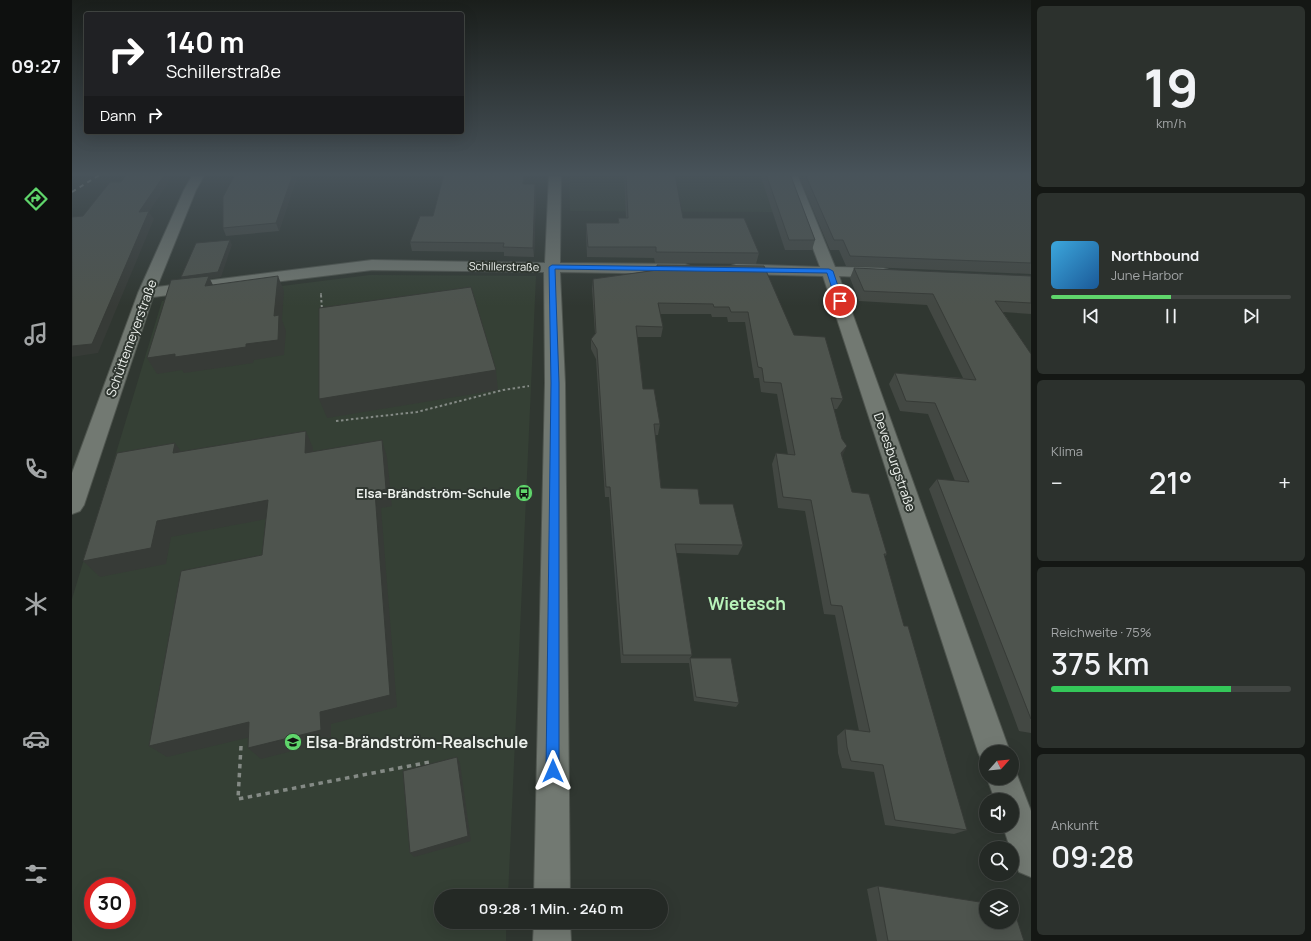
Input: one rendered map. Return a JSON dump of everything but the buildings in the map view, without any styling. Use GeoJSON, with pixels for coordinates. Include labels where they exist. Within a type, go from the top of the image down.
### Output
{"type":"FeatureCollection","features":[{"type":"Feature","properties":{"kind":"street","name":"Schüttemeyerstraße"},"geometry":{"type":"LineString","coordinates":[[72,505],[146,293],[178,218]]}},
{"type":"Feature","properties":{"kind":"street"},"geometry":{"type":"LineString","coordinates":[[552,889],[555,383],[552,267],[554,218]]}},
{"type":"Feature","properties":{"kind":"street","name":"Devesburgstraße"},"geometry":{"type":"LineString","coordinates":[[808,218],[829,271],[992,745]]}},
{"type":"Feature","properties":{"kind":"street","name":"Schillerstraße"},"geometry":{"type":"LineString","coordinates":[[146,293],[372,264],[703,269]]}},
{"type":"Feature","properties":{"kind":"street"},"geometry":{"type":"LineString","coordinates":[[718,269],[899,274]]}},
{"type":"Feature","properties":{"kind":"street"},"geometry":{"type":"LineString","coordinates":[[1019,825],[1031,860]]}},
{"type":"Feature","properties":{"kind":"street"},"geometry":{"type":"LineString","coordinates":[[552,929],[552,941]]}},
{"type":"Feature","properties":{"kind":"path"},"geometry":{"type":"LineString","coordinates":[[321,270],[322,310]]}},
{"type":"Feature","properties":{"kind":"path"},"geometry":{"type":"LineString","coordinates":[[336,421],[417,412],[503,390],[555,383]]}},
{"type":"Feature","properties":{"kind":"path"},"geometry":{"type":"LineString","coordinates":[[241,746],[238,799],[430,762]]}},
{"type":"Feature","properties":{"kind":"shaded area","name":"Elsa-Brändström-Realschule"},"geometry":{"type":"Polygon","coordinates":[[[370,275],[536,276],[508,889],[434,889],[434,929],[506,929],[506,941],[72,941],[72,599],[162,301],[370,275]]]}},
{"type":"Feature","properties":{"kind":"place","name":"Elsa-Brändström-Schule"},"geometry":{"type":"Point","coordinates":[524,493]}},
{"type":"Feature","properties":{"kind":"place","name":"Elsa-Brändström-Realschule"},"geometry":{"type":"Point","coordinates":[293,742]}},
{"type":"Feature","properties":{"kind":"district","name":"Wietesch"},"geometry":{"type":"Point","coordinates":[747,603]}},
{"type":"Feature","properties":{"kind":"route"},"geometry":{"type":"LineString","coordinates":[[553,771],[555,383],[552,267],[829,271],[840,301]]}}]}
